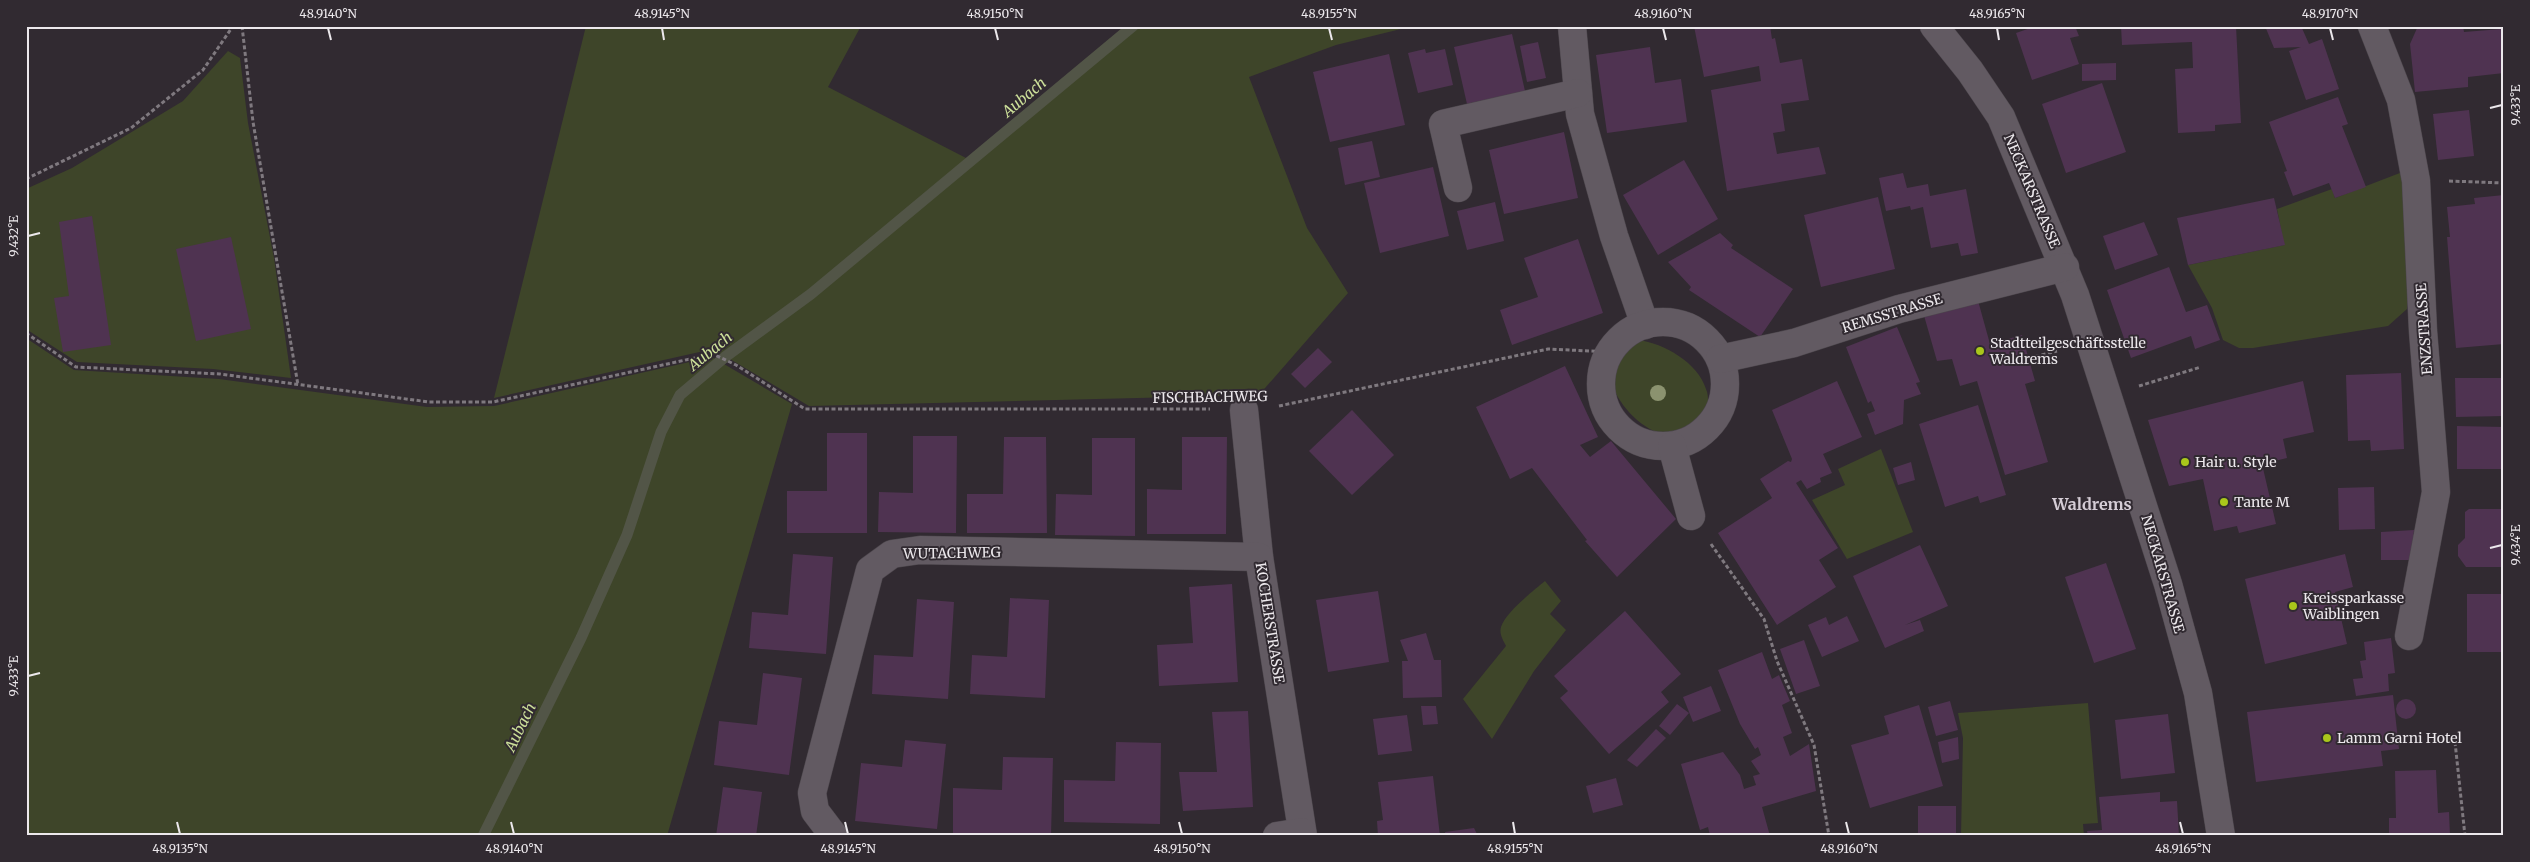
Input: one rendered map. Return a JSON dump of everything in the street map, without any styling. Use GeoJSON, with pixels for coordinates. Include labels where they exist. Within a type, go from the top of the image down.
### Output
{"type":"FeatureCollection","features":[{"type":"Feature","properties":{"kind":"street"},"geometry":{"type":"LineString","coordinates":[[1572,26],[1580,114],[1614,236],[1645,325]]}},
{"type":"Feature","properties":{"kind":"street","name":"NECKARSTRASSE"},"geometry":{"type":"LineString","coordinates":[[1935,26],[1970,71],[2001,117],[2065,268],[2168,584],[2198,693],[2221,836]]}},
{"type":"Feature","properties":{"kind":"street","name":"ENZSTRASSE"},"geometry":{"type":"LineString","coordinates":[[2372,26],[2401,100],[2416,181],[2423,331],[2436,492],[2409,636]]}},
{"type":"Feature","properties":{"kind":"street"},"geometry":{"type":"LineString","coordinates":[[1458,188],[1443,124],[1578,93]]}},
{"type":"Feature","properties":{"kind":"street","name":"REMSSTRASSE"},"geometry":{"type":"LineString","coordinates":[[1720,358],[1794,343],[1899,309],[2065,268]]}},
{"type":"Feature","properties":{"kind":"street"},"geometry":{"type":"LineString","coordinates":[[1659,322],[1689,327],[1702,335],[1720,358],[1725,373],[1725,393],[1719,412],[1707,428],[1691,440],[1672,446],[1646,444],[1634,439],[1618,427],[1607,410],[1601,391],[1603,371],[1610,352],[1631,331],[1645,325],[1659,322]]}},
{"type":"Feature","properties":{"kind":"street","name":"KOCHERSTRASSE"},"geometry":{"type":"LineString","coordinates":[[1244,410],[1259,557],[1294,834]]}},
{"type":"Feature","properties":{"kind":"street"},"geometry":{"type":"LineString","coordinates":[[1672,446],[1691,516]]}},
{"type":"Feature","properties":{"kind":"street","name":"WUTACHWEG"},"geometry":{"type":"LineString","coordinates":[[834,836],[815,811],[812,793],[870,570],[892,554],[920,550],[1259,557]]}},
{"type":"Feature","properties":{"kind":"path"},"geometry":{"type":"LineString","coordinates":[[26,179],[131,128],[203,70],[233,26]]}},
{"type":"Feature","properties":{"kind":"path"},"geometry":{"type":"LineString","coordinates":[[26,333],[76,367],[220,374],[298,385],[253,122],[242,26]]}},
{"type":"Feature","properties":{"kind":"path"},"geometry":{"type":"LineString","coordinates":[[2416,181],[2504,183]]}},
{"type":"Feature","properties":{"kind":"path","name":"FISCHBACHWEG"},"geometry":{"type":"LineString","coordinates":[[298,385],[429,402],[493,402],[713,354],[736,365],[805,409],[1262,410],[1548,350],[1610,352]]}},
{"type":"Feature","properties":{"kind":"path"},"geometry":{"type":"LineString","coordinates":[[2107,397],[2200,367]]}},
{"type":"Feature","properties":{"kind":"path"},"geometry":{"type":"LineString","coordinates":[[1691,516],[1764,618],[1777,661],[1814,745],[1829,836]]}},
{"type":"Feature","properties":{"kind":"path"},"geometry":{"type":"LineString","coordinates":[[2455,742],[2465,836]]}},
{"type":"Feature","properties":{"kind":"green space"},"geometry":{"type":"Polygon","coordinates":[[[586,26],[861,26],[828,87],[968,159],[1125,26],[1413,26],[1336,45],[1249,77],[1307,228],[1348,293],[1259,395],[809,406],[713,349],[494,398],[586,26]]]}},
{"type":"Feature","properties":{"kind":"green space"},"geometry":{"type":"Polygon","coordinates":[[[228,51],[240,58],[248,123],[274,258],[291,378],[213,369],[77,362],[26,329],[26,189],[72,168],[183,101],[228,51]]]}},
{"type":"Feature","properties":{"kind":"green space"},"geometry":{"type":"Polygon","coordinates":[[[2405,171],[2409,281],[2407,309],[2388,326],[2253,348],[2239,348],[2223,340],[2212,308],[2188,265],[2284,245],[2277,209],[2332,189],[2335,198],[2405,171]]]}},
{"type":"Feature","properties":{"kind":"green space"},"geometry":{"type":"Polygon","coordinates":[[[26,338],[74,370],[219,379],[427,407],[494,406],[712,357],[792,404],[667,836],[26,836],[26,338]]]}},
{"type":"Feature","properties":{"kind":"green space"},"geometry":{"type":"Polygon","coordinates":[[[1638,340],[1658,345],[1679,356],[1696,371],[1702,380],[1708,396],[1706,420],[1695,432],[1673,436],[1653,430],[1635,418],[1620,400],[1611,381],[1610,363],[1618,349],[1638,340]]]}},
{"type":"Feature","properties":{"kind":"green space"},"geometry":{"type":"Polygon","coordinates":[[[1881,449],[1913,532],[1847,559],[1812,500],[1845,485],[1838,469],[1881,449]]]}},
{"type":"Feature","properties":{"kind":"green space"},"geometry":{"type":"Polygon","coordinates":[[[1545,581],[1561,601],[1550,614],[1566,630],[1534,671],[1492,739],[1463,699],[1506,646],[1502,637],[1501,627],[1508,615],[1545,581]]]}},
{"type":"Feature","properties":{"kind":"green space"},"geometry":{"type":"Polygon","coordinates":[[[2088,703],[2098,823],[2083,824],[2084,836],[1961,836],[1963,738],[1958,713],[2088,703]]]}},
{"type":"Feature","properties":{"kind":"building"},"geometry":{"type":"Polygon","coordinates":[[[1694,26],[1770,26],[1772,39],[1775,38],[1780,63],[1802,59],[1809,100],[1781,104],[1785,131],[1773,133],[1777,154],[1819,147],[1826,174],[1727,191],[1711,90],[1761,81],[1759,66],[1704,77],[1694,26]]]}},
{"type":"Feature","properties":{"kind":"building"},"geometry":{"type":"Polygon","coordinates":[[[2036,26],[2075,26],[2079,36],[2070,38],[2079,64],[2032,80],[2016,33],[2036,26]]]}},
{"type":"Feature","properties":{"kind":"building"},"geometry":{"type":"Polygon","coordinates":[[[2121,26],[2236,26],[2241,123],[2215,125],[2215,131],[2178,133],[2175,69],[2193,68],[2192,42],[2122,45],[2121,26]]]}},
{"type":"Feature","properties":{"kind":"building"},"geometry":{"type":"Polygon","coordinates":[[[2265,26],[2301,26],[2309,44],[2322,39],[2339,89],[2306,100],[2289,51],[2301,47],[2274,48],[2265,26]]]}},
{"type":"Feature","properties":{"kind":"building"},"geometry":{"type":"Polygon","coordinates":[[[2418,26],[2463,26],[2464,32],[2501,29],[2504,73],[2468,77],[2468,87],[2415,92],[2410,44],[2418,26]]]}},
{"type":"Feature","properties":{"kind":"building"},"geometry":{"type":"Polygon","coordinates":[[[1512,34],[1525,91],[1467,104],[1454,47],[1512,34]]]}},
{"type":"Feature","properties":{"kind":"building"},"geometry":{"type":"Polygon","coordinates":[[[1538,42],[1546,78],[1527,82],[1520,46],[1538,42]]]}},
{"type":"Feature","properties":{"kind":"building"},"geometry":{"type":"Polygon","coordinates":[[[1650,47],[1655,83],[1681,79],[1687,122],[1607,133],[1596,55],[1650,47]]]}},
{"type":"Feature","properties":{"kind":"building"},"geometry":{"type":"Polygon","coordinates":[[[1425,49],[1426,53],[1445,49],[1453,85],[1418,93],[1408,53],[1425,49]]]}},
{"type":"Feature","properties":{"kind":"building"},"geometry":{"type":"Polygon","coordinates":[[[1389,54],[1405,125],[1330,142],[1313,72],[1389,54]]]}},
{"type":"Feature","properties":{"kind":"building"},"geometry":{"type":"Polygon","coordinates":[[[2116,63],[2116,80],[2082,81],[2082,64],[2116,63]]]}},
{"type":"Feature","properties":{"kind":"building"},"geometry":{"type":"Polygon","coordinates":[[[2102,83],[2126,152],[2066,173],[2042,104],[2102,83]]]}},
{"type":"Feature","properties":{"kind":"building"},"geometry":{"type":"Polygon","coordinates":[[[2338,97],[2348,124],[2342,126],[2366,187],[2335,198],[2329,183],[2293,196],[2284,172],[2287,171],[2269,122],[2338,97]]]}},
{"type":"Feature","properties":{"kind":"building"},"geometry":{"type":"Polygon","coordinates":[[[2469,110],[2474,156],[2438,160],[2433,114],[2469,110]]]}},
{"type":"Feature","properties":{"kind":"building"},"geometry":{"type":"Polygon","coordinates":[[[1564,132],[1578,198],[1504,214],[1489,150],[1564,132]]]}},
{"type":"Feature","properties":{"kind":"building"},"geometry":{"type":"Polygon","coordinates":[[[1372,141],[1380,177],[1345,185],[1338,148],[1372,141]]]}},
{"type":"Feature","properties":{"kind":"building"},"geometry":{"type":"Polygon","coordinates":[[[1684,160],[1718,219],[1658,255],[1623,195],[1684,160]]]}},
{"type":"Feature","properties":{"kind":"building"},"geometry":{"type":"Polygon","coordinates":[[[1433,167],[1449,236],[1380,253],[1364,183],[1433,167]]]}},
{"type":"Feature","properties":{"kind":"building"},"geometry":{"type":"Polygon","coordinates":[[[1903,173],[1907,188],[1928,184],[1930,196],[1966,189],[1978,253],[1961,256],[1958,243],[1931,248],[1923,207],[1911,210],[1910,206],[1886,211],[1879,178],[1903,173]]]}},
{"type":"Feature","properties":{"kind":"building"},"geometry":{"type":"Polygon","coordinates":[[[2504,195],[2504,344],[2456,348],[2447,237],[2450,237],[2447,207],[2475,204],[2474,198],[2504,195]]]}},
{"type":"Feature","properties":{"kind":"building"},"geometry":{"type":"Polygon","coordinates":[[[1878,197],[1895,269],[1821,287],[1804,215],[1878,197]]]}},
{"type":"Feature","properties":{"kind":"building"},"geometry":{"type":"Polygon","coordinates":[[[2274,198],[2285,245],[2188,265],[2177,218],[2274,198]]]}},
{"type":"Feature","properties":{"kind":"building"},"geometry":{"type":"Polygon","coordinates":[[[1495,202],[1504,241],[1467,250],[1457,211],[1495,202]]]}},
{"type":"Feature","properties":{"kind":"building"},"geometry":{"type":"Polygon","coordinates":[[[92,216],[111,345],[63,352],[54,298],[69,296],[59,222],[92,216]]]}},
{"type":"Feature","properties":{"kind":"building"},"geometry":{"type":"Polygon","coordinates":[[[2144,222],[2158,255],[2115,270],[2103,236],[2144,222]]]}},
{"type":"Feature","properties":{"kind":"building"},"geometry":{"type":"Polygon","coordinates":[[[1720,233],[1733,245],[1731,248],[1793,289],[1760,337],[1689,290],[1691,287],[1668,262],[1720,233]]]}},
{"type":"Feature","properties":{"kind":"building"},"geometry":{"type":"Polygon","coordinates":[[[231,237],[251,329],[196,341],[176,249],[231,237]]]}},
{"type":"Feature","properties":{"kind":"building"},"geometry":{"type":"Polygon","coordinates":[[[1578,239],[1603,313],[1512,345],[1500,310],[1538,297],[1524,258],[1578,239]]]}},
{"type":"Feature","properties":{"kind":"building"},"geometry":{"type":"Polygon","coordinates":[[[2169,267],[2186,312],[2207,305],[2220,340],[2195,349],[2191,336],[2131,358],[2107,290],[2169,267]]]}},
{"type":"Feature","properties":{"kind":"building","name":"Stadtteilgeschäftsstelle Waldrems"},"geometry":{"type":"Polygon","coordinates":[[[1977,297],[1990,344],[2022,335],[2035,381],[2025,384],[2048,462],[2005,475],[1977,381],[1960,386],[1952,359],[1937,361],[1923,312],[1977,297]]]}},
{"type":"Feature","properties":{"kind":"building"},"geometry":{"type":"Polygon","coordinates":[[[1897,327],[1920,382],[1916,383],[1921,394],[1904,400],[1903,424],[1875,435],[1867,414],[1875,411],[1871,401],[1868,403],[1846,347],[1897,327]]]}},
{"type":"Feature","properties":{"kind":"building"},"geometry":{"type":"Polygon","coordinates":[[[1318,348],[1332,362],[1305,388],[1291,374],[1318,348]]]}},
{"type":"Feature","properties":{"kind":"building"},"geometry":{"type":"Polygon","coordinates":[[[1565,366],[1598,437],[1580,445],[1590,457],[1611,441],[1676,519],[1617,577],[1585,541],[1587,540],[1532,468],[1510,479],[1476,407],[1565,366]]]}},
{"type":"Feature","properties":{"kind":"building"},"geometry":{"type":"Polygon","coordinates":[[[2401,373],[2404,449],[2371,451],[2370,440],[2348,441],[2346,375],[2401,373]]]}},
{"type":"Feature","properties":{"kind":"building"},"geometry":{"type":"Polygon","coordinates":[[[2455,378],[2504,378],[2504,416],[2456,417],[2455,378]]]}},
{"type":"Feature","properties":{"kind":"building"},"geometry":{"type":"Polygon","coordinates":[[[1837,381],[1862,437],[1823,454],[1832,473],[1820,478],[1821,482],[1807,489],[1801,480],[1796,483],[1838,548],[1819,560],[1836,587],[1777,625],[1718,533],[1772,498],[1760,479],[1788,461],[1791,462],[1792,459],[1772,410],[1837,381]]]}},
{"type":"Feature","properties":{"kind":"building"},"geometry":{"type":"Polygon","coordinates":[[[2303,381],[2314,432],[2283,439],[2287,458],[2262,464],[2276,524],[2239,533],[2237,526],[2214,531],[2203,479],[2169,486],[2148,420],[2303,381]]]}},
{"type":"Feature","properties":{"kind":"building"},"geometry":{"type":"Polygon","coordinates":[[[1978,405],[2006,495],[1980,503],[1978,496],[1945,507],[1919,424],[1978,405]]]}},
{"type":"Feature","properties":{"kind":"building"},"geometry":{"type":"Polygon","coordinates":[[[1352,410],[1394,455],[1352,495],[1309,451],[1352,410]]]}},
{"type":"Feature","properties":{"kind":"building"},"geometry":{"type":"Polygon","coordinates":[[[2457,426],[2504,427],[2503,469],[2457,469],[2457,426]]]}},
{"type":"Feature","properties":{"kind":"building"},"geometry":{"type":"Polygon","coordinates":[[[827,433],[867,433],[867,533],[787,533],[787,491],[827,491],[827,433]]]}},
{"type":"Feature","properties":{"kind":"building"},"geometry":{"type":"Polygon","coordinates":[[[913,436],[957,436],[956,533],[878,532],[879,492],[913,493],[913,436]]]}},
{"type":"Feature","properties":{"kind":"building"},"geometry":{"type":"Polygon","coordinates":[[[1004,437],[1046,437],[1047,533],[967,533],[967,494],[1003,494],[1004,437]]]}},
{"type":"Feature","properties":{"kind":"building"},"geometry":{"type":"Polygon","coordinates":[[[1182,437],[1227,437],[1226,534],[1147,534],[1147,489],[1182,490],[1182,437]]]}},
{"type":"Feature","properties":{"kind":"building"},"geometry":{"type":"Polygon","coordinates":[[[1092,438],[1135,438],[1135,536],[1055,535],[1056,494],[1092,495],[1092,438]]]}},
{"type":"Feature","properties":{"kind":"building"},"geometry":{"type":"Polygon","coordinates":[[[1911,462],[1915,480],[1898,485],[1893,468],[1911,462]]]}},
{"type":"Feature","properties":{"kind":"building"},"geometry":{"type":"Polygon","coordinates":[[[2374,487],[2375,529],[2339,530],[2338,488],[2374,487]]]}},
{"type":"Feature","properties":{"kind":"building"},"geometry":{"type":"Polygon","coordinates":[[[2469,509],[2504,509],[2504,567],[2466,567],[2458,556],[2458,545],[2465,538],[2465,512],[2469,509]]]}},
{"type":"Feature","properties":{"kind":"building"},"geometry":{"type":"Polygon","coordinates":[[[2414,530],[2411,560],[2381,560],[2381,532],[2414,530]]]}},
{"type":"Feature","properties":{"kind":"building"},"geometry":{"type":"Polygon","coordinates":[[[1920,545],[1948,606],[1905,625],[1920,620],[1924,631],[1885,648],[1853,576],[1920,545]]]}},
{"type":"Feature","properties":{"kind":"building"},"geometry":{"type":"Polygon","coordinates":[[[793,554],[833,557],[826,654],[749,648],[752,612],[788,615],[793,554]]]}},
{"type":"Feature","properties":{"kind":"building"},"geometry":{"type":"Polygon","coordinates":[[[2345,554],[2353,587],[2335,592],[2347,644],[2265,664],[2245,579],[2345,554]]]}},
{"type":"Feature","properties":{"kind":"building"},"geometry":{"type":"Polygon","coordinates":[[[2106,563],[2136,649],[2094,663],[2065,577],[2106,563]]]}},
{"type":"Feature","properties":{"kind":"building"},"geometry":{"type":"Polygon","coordinates":[[[1232,584],[1238,682],[1159,686],[1157,645],[1193,643],[1189,587],[1232,584]]]}},
{"type":"Feature","properties":{"kind":"building"},"geometry":{"type":"Polygon","coordinates":[[[1378,591],[1389,662],[1328,672],[1316,600],[1378,591]]]}},
{"type":"Feature","properties":{"kind":"building"},"geometry":{"type":"Polygon","coordinates":[[[2467,594],[2504,594],[2504,652],[2467,652],[2467,594]]]}},
{"type":"Feature","properties":{"kind":"building"},"geometry":{"type":"Polygon","coordinates":[[[1010,598],[1049,600],[1045,698],[970,694],[972,655],[1007,657],[1010,598]]]}},
{"type":"Feature","properties":{"kind":"building"},"geometry":{"type":"Polygon","coordinates":[[[917,599],[954,602],[948,699],[872,694],[874,655],[913,657],[917,599]]]}},
{"type":"Feature","properties":{"kind":"building"},"geometry":{"type":"Polygon","coordinates":[[[1625,611],[1681,674],[1661,692],[1669,702],[1609,754],[1560,698],[1568,691],[1554,676],[1625,611]]]}},
{"type":"Feature","properties":{"kind":"building"},"geometry":{"type":"Polygon","coordinates":[[[1847,616],[1859,641],[1822,657],[1808,625],[1826,617],[1829,625],[1847,616]]]}},
{"type":"Feature","properties":{"kind":"building"},"geometry":{"type":"Polygon","coordinates":[[[1426,633],[1434,660],[1441,660],[1442,697],[1403,698],[1402,661],[1408,661],[1400,640],[1426,633]]]}},
{"type":"Feature","properties":{"kind":"building"},"geometry":{"type":"Polygon","coordinates":[[[2391,638],[2395,673],[2388,674],[2389,691],[2356,696],[2353,679],[2363,678],[2360,661],[2366,660],[2364,642],[2391,638]]]}},
{"type":"Feature","properties":{"kind":"building"},"geometry":{"type":"Polygon","coordinates":[[[1804,640],[1820,686],[1796,694],[1780,649],[1804,640]]]}},
{"type":"Feature","properties":{"kind":"building"},"geometry":{"type":"Polygon","coordinates":[[[1762,652],[1772,679],[1779,675],[1790,701],[1782,705],[1792,733],[1783,737],[1790,756],[1809,744],[1816,791],[1762,807],[1770,836],[1710,836],[1708,827],[1700,830],[1681,764],[1723,752],[1740,775],[1744,789],[1756,785],[1753,776],[1760,774],[1751,761],[1761,755],[1758,747],[1755,749],[1740,724],[1718,670],[1762,652]]]}},
{"type":"Feature","properties":{"kind":"building"},"geometry":{"type":"Polygon","coordinates":[[[763,673],[802,678],[789,775],[714,765],[719,721],[757,725],[763,673]]]}},
{"type":"Feature","properties":{"kind":"building"},"geometry":{"type":"Polygon","coordinates":[[[1711,686],[1721,711],[1693,722],[1683,697],[1711,686]]]}},
{"type":"Feature","properties":{"kind":"building"},"geometry":{"type":"Polygon","coordinates":[[[2393,695],[2399,749],[2381,751],[2383,766],[2256,782],[2247,712],[2393,695]]]}},
{"type":"Feature","properties":{"kind":"building"},"geometry":{"type":"Polygon","coordinates":[[[2406,699],[2413,702],[2416,709],[2413,716],[2406,719],[2399,716],[2396,709],[2399,702],[2406,699]]]}},
{"type":"Feature","properties":{"kind":"building"},"geometry":{"type":"Polygon","coordinates":[[[1950,701],[1958,730],[1936,736],[1928,707],[1950,701]]]}},
{"type":"Feature","properties":{"kind":"building"},"geometry":{"type":"Polygon","coordinates":[[[1677,704],[1689,713],[1670,735],[1659,726],[1677,704]]]}},
{"type":"Feature","properties":{"kind":"building"},"geometry":{"type":"Polygon","coordinates":[[[1919,705],[1943,786],[1870,808],[1851,745],[1889,734],[1884,716],[1919,705]]]}},
{"type":"Feature","properties":{"kind":"building"},"geometry":{"type":"Polygon","coordinates":[[[1421,706],[1436,706],[1438,724],[1423,725],[1421,706]]]}},
{"type":"Feature","properties":{"kind":"building"},"geometry":{"type":"Polygon","coordinates":[[[1248,711],[1253,807],[1183,811],[1179,772],[1217,772],[1212,712],[1248,711]]]}},
{"type":"Feature","properties":{"kind":"building"},"geometry":{"type":"Polygon","coordinates":[[[2168,714],[2175,773],[2121,779],[2115,720],[2168,714]]]}},
{"type":"Feature","properties":{"kind":"building"},"geometry":{"type":"Polygon","coordinates":[[[1407,715],[1412,751],[1378,755],[1373,719],[1407,715]]]}},
{"type":"Feature","properties":{"kind":"building"},"geometry":{"type":"Polygon","coordinates":[[[1656,729],[1666,738],[1637,767],[1627,760],[1656,729]]]}},
{"type":"Feature","properties":{"kind":"building"},"geometry":{"type":"Polygon","coordinates":[[[1958,737],[1959,759],[1942,763],[1938,742],[1958,737]]]}},
{"type":"Feature","properties":{"kind":"building"},"geometry":{"type":"Polygon","coordinates":[[[905,740],[946,744],[937,829],[855,821],[861,763],[902,767],[905,740]]]}},
{"type":"Feature","properties":{"kind":"building"},"geometry":{"type":"Polygon","coordinates":[[[1116,742],[1161,743],[1160,824],[1064,822],[1064,780],[1115,781],[1116,742]]]}},
{"type":"Feature","properties":{"kind":"building"},"geometry":{"type":"Polygon","coordinates":[[[1003,757],[1053,758],[1051,836],[953,836],[953,788],[1002,790],[1003,757]]]}},
{"type":"Feature","properties":{"kind":"building"},"geometry":{"type":"Polygon","coordinates":[[[2436,770],[2438,813],[2449,812],[2450,836],[2389,836],[2389,818],[2396,818],[2395,771],[2436,770]]]}},
{"type":"Feature","properties":{"kind":"building"},"geometry":{"type":"Polygon","coordinates":[[[1433,776],[1440,836],[1378,836],[1377,821],[1383,820],[1378,782],[1433,776]]]}},
{"type":"Feature","properties":{"kind":"building"},"geometry":{"type":"Polygon","coordinates":[[[1616,778],[1623,805],[1593,813],[1586,786],[1616,778]]]}},
{"type":"Feature","properties":{"kind":"building"},"geometry":{"type":"Polygon","coordinates":[[[723,787],[762,792],[756,836],[716,836],[723,787]]]}},
{"type":"Feature","properties":{"kind":"building"},"geometry":{"type":"Polygon","coordinates":[[[2160,792],[2160,802],[2177,801],[2179,836],[2088,836],[2087,831],[2102,830],[2099,797],[2160,792]]]}},
{"type":"Feature","properties":{"kind":"building"},"geometry":{"type":"Polygon","coordinates":[[[1918,806],[1956,806],[1956,836],[1918,836],[1918,806]]]}},
{"type":"Feature","properties":{"kind":"building"},"geometry":{"type":"Polygon","coordinates":[[[1474,828],[1478,836],[1446,836],[1445,832],[1474,828]]]}},
{"type":"Feature","properties":{"kind":"waterway","name":"Aubach"},"geometry":{"type":"LineString","coordinates":[[483,836],[581,638],[627,535],[661,432],[680,395],[725,357],[811,294],[1133,26]]}},
{"type":"Feature","properties":{"kind":"place","name":"Stadtteilgeschäftsstelle Waldrems"},"geometry":{"type":"Point","coordinates":[1980,351]}},
{"type":"Feature","properties":{"kind":"place","name":"Hair u. Style"},"geometry":{"type":"Point","coordinates":[2185,462]}},
{"type":"Feature","properties":{"kind":"place","name":"Tante M"},"geometry":{"type":"Point","coordinates":[2224,502]}},
{"type":"Feature","properties":{"kind":"place","name":"Kreissparkasse Waiblingen"},"geometry":{"type":"Point","coordinates":[2293,606]}},
{"type":"Feature","properties":{"kind":"place","name":"Lamm Garni Hotel"},"geometry":{"type":"Point","coordinates":[2327,738]}},
{"type":"Feature","properties":{"kind":"district","name":"Waldrems"},"geometry":{"type":"Point","coordinates":[2092,504]}}]}
